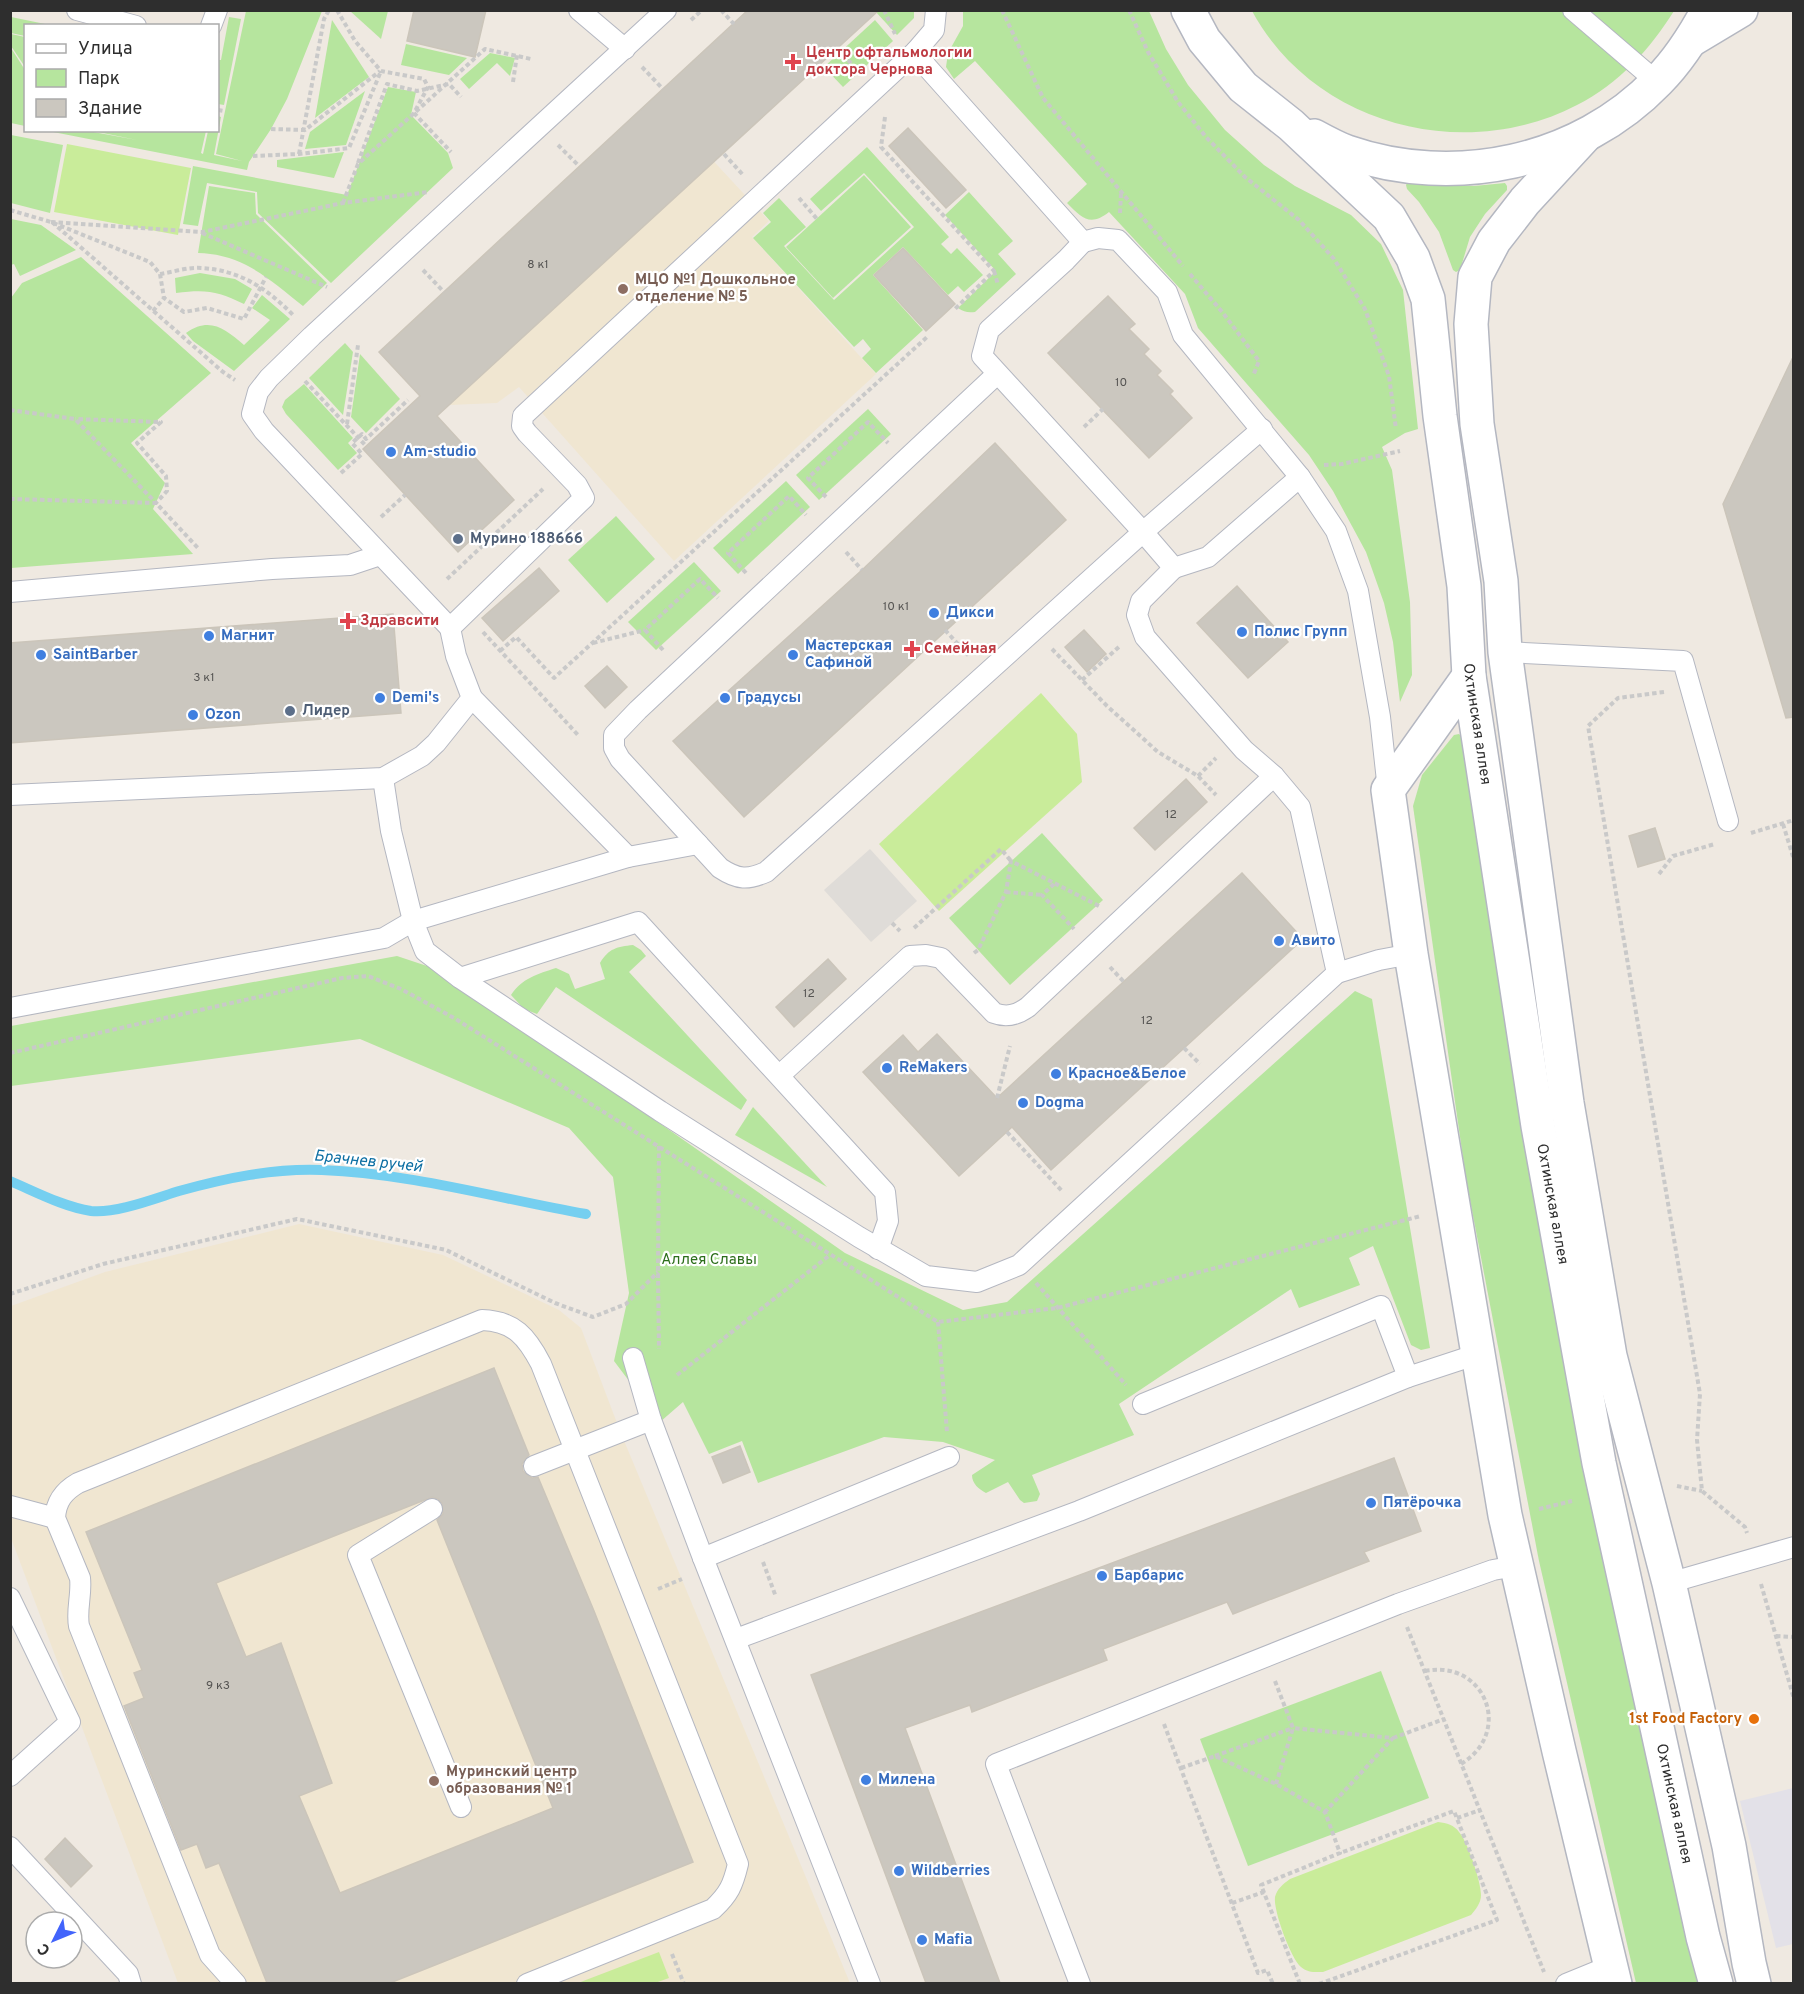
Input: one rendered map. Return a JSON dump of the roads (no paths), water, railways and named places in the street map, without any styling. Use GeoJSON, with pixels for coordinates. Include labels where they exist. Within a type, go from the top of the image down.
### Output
{"type":"FeatureCollection","features":[{"type":"Feature","properties":{"kind":"street"},"geometry":{"type":"LineString","coordinates":[[1188,10],[1204,40],[1243,87],[1291,125],[1346,152],[1406,167],[1468,169],[1528,159],[1585,136],[1623,112],[1657,82],[1691,40],[1708,10]]}},
{"type":"Feature","properties":{"kind":"street"},"geometry":{"type":"LineString","coordinates":[[1691,40],[1741,10]]}},
{"type":"Feature","properties":{"kind":"street","name":"Охтинская аллея"},"geometry":{"type":"LineString","coordinates":[[1291,125],[1389,217],[1413,258],[1428,299],[1440,416],[1464,586],[1469,676],[1538,1126],[1599,1463],[1703,1937],[1716,1983]]}},
{"type":"Feature","properties":{"kind":"street","name":"Охтинская аллея"},"geometry":{"type":"LineString","coordinates":[[1585,136],[1525,201],[1494,241],[1475,277],[1471,324],[1477,424],[1501,581],[1505,652],[1568,1103],[1610,1356],[1669,1583],[1729,1846],[1754,1983]]}},
{"type":"Feature","properties":{"kind":"street"},"geometry":{"type":"LineString","coordinates":[[1469,676],[1388,790],[1411,954],[1516,1566],[1613,1975]]}},
{"type":"Feature","properties":{"kind":"street"},"geometry":{"type":"LineString","coordinates":[[1729,1846],[1772,1983]]}},
{"type":"Feature","properties":{"kind":"lane"},"geometry":{"type":"LineString","coordinates":[[77,10],[129,24]]}},
{"type":"Feature","properties":{"kind":"lane"},"geometry":{"type":"LineString","coordinates":[[579,10],[625,49]]}},
{"type":"Feature","properties":{"kind":"lane"},"geometry":{"type":"LineString","coordinates":[[628,857],[472,698],[456,657],[450,628],[264,431],[252,414],[258,392],[312,336],[666,10]]}},
{"type":"Feature","properties":{"kind":"lane"},"geometry":{"type":"LineString","coordinates":[[450,628],[584,498],[577,485],[527,433],[522,426],[523,416],[908,47],[934,30],[936,10]]}},
{"type":"Feature","properties":{"kind":"lane"},"geometry":{"type":"LineString","coordinates":[[1573,10],[1657,82]]}},
{"type":"Feature","properties":{"kind":"lane"},"geometry":{"type":"LineString","coordinates":[[908,47],[1083,242]]}},
{"type":"Feature","properties":{"kind":"lane"},"geometry":{"type":"LineString","coordinates":[[1174,568],[982,356],[989,330],[1083,242],[1098,238],[1118,240],[1167,292],[1183,335],[1295,471],[1336,531],[1358,591],[1380,717],[1388,790]]}},
{"type":"Feature","properties":{"kind":"lane"},"geometry":{"type":"LineString","coordinates":[[996,374],[614,735],[614,748],[620,759],[720,868],[731,876],[751,879],[766,872],[1143,532],[1262,429]]}},
{"type":"Feature","properties":{"kind":"lane"},"geometry":{"type":"LineString","coordinates":[[1295,471],[1208,557],[1174,568],[1141,601],[1137,615],[1145,637],[1245,750],[1274,776],[1300,807],[1338,973]]}},
{"type":"Feature","properties":{"kind":"lane"},"geometry":{"type":"LineString","coordinates":[[10,591],[272,569],[350,565],[380,555]]}},
{"type":"Feature","properties":{"kind":"lane"},"geometry":{"type":"LineString","coordinates":[[1505,652],[1683,661],[1728,821]]}},
{"type":"Feature","properties":{"kind":"lane"},"geometry":{"type":"LineString","coordinates":[[10,795],[383,778],[422,756],[436,743],[472,698]]}},
{"type":"Feature","properties":{"kind":"lane"},"geometry":{"type":"LineString","coordinates":[[780,1075],[910,956],[941,958],[994,1013],[1002,1016],[1018,1014],[1274,776]]}},
{"type":"Feature","properties":{"kind":"lane"},"geometry":{"type":"LineString","coordinates":[[383,778],[391,831],[413,921],[426,951],[460,978],[660,1111],[878,1249],[926,1276],[977,1282],[1019,1265],[1338,973],[1379,960],[1411,954]]}},
{"type":"Feature","properties":{"kind":"lane"},"geometry":{"type":"LineString","coordinates":[[10,1008],[384,938],[413,921],[628,857],[698,844]]}},
{"type":"Feature","properties":{"kind":"lane"},"geometry":{"type":"LineString","coordinates":[[460,978],[638,922],[885,1192],[888,1221],[878,1249]]}},
{"type":"Feature","properties":{"kind":"lane"},"geometry":{"type":"LineString","coordinates":[[1143,1404],[1382,1306],[1408,1377]]}},
{"type":"Feature","properties":{"kind":"lane"},"geometry":{"type":"LineString","coordinates":[[236,1983],[210,1955],[79,1626],[77,1607],[81,1587],[80,1578],[55,1518],[56,1509],[62,1496],[78,1483],[482,1320],[497,1320],[514,1328],[531,1345],[575,1448],[738,1864],[734,1882],[727,1896],[713,1909],[527,1983]]}},
{"type":"Feature","properties":{"kind":"lane"},"geometry":{"type":"LineString","coordinates":[[736,1639],[1078,1511],[1408,1377],[1478,1354]]}},
{"type":"Feature","properties":{"kind":"lane"},"geometry":{"type":"LineString","coordinates":[[633,1358],[651,1420],[705,1564],[870,1983]]}},
{"type":"Feature","properties":{"kind":"lane"},"geometry":{"type":"LineString","coordinates":[[534,1466],[651,1420]]}},
{"type":"Feature","properties":{"kind":"lane"},"geometry":{"type":"LineString","coordinates":[[705,1564],[754,1538],[949,1457]]}},
{"type":"Feature","properties":{"kind":"lane"},"geometry":{"type":"LineString","coordinates":[[10,1506],[55,1518]]}},
{"type":"Feature","properties":{"kind":"lane"},"geometry":{"type":"LineString","coordinates":[[432,1509],[358,1556],[461,1807]]}},
{"type":"Feature","properties":{"kind":"lane"},"geometry":{"type":"LineString","coordinates":[[1669,1583],[1794,1547]]}},
{"type":"Feature","properties":{"kind":"lane"},"geometry":{"type":"LineString","coordinates":[[1080,1983],[996,1764],[1398,1604],[1493,1570],[1516,1566]]}},
{"type":"Feature","properties":{"kind":"lane"},"geometry":{"type":"LineString","coordinates":[[10,1598],[70,1722],[10,1776]]}},
{"type":"Feature","properties":{"kind":"lane"},"geometry":{"type":"LineString","coordinates":[[10,1847],[128,1974],[131,1983]]}},
{"type":"Feature","properties":{"kind":"lane"},"geometry":{"type":"LineString","coordinates":[[1566,1983],[1613,1975]]}},
{"type":"Feature","properties":{"kind":"waterway","name":"Брачнев ручей"},"geometry":{"type":"LineString","coordinates":[[10,1181],[71,1206],[101,1211],[123,1208],[232,1178],[268,1172],[322,1170],[421,1181],[586,1214]]}},
{"type":"Feature","properties":{"kind":"place","name":"Центр офтальмологии доктора Чернова"},"geometry":{"type":"Point","coordinates":[793,62]}},
{"type":"Feature","properties":{"kind":"place","name":"МЦО №1 Дошкольное отделение № 5"},"geometry":{"type":"Point","coordinates":[623,289]}},
{"type":"Feature","properties":{"kind":"place","name":"Am-studio"},"geometry":{"type":"Point","coordinates":[391,452]}},
{"type":"Feature","properties":{"kind":"place","name":"Мурино 188666"},"geometry":{"type":"Point","coordinates":[458,539]}},
{"type":"Feature","properties":{"kind":"place","name":"Дикси"},"geometry":{"type":"Point","coordinates":[934,613]}},
{"type":"Feature","properties":{"kind":"place","name":"Здравсити"},"geometry":{"type":"Point","coordinates":[348,621]}},
{"type":"Feature","properties":{"kind":"place","name":"Полис Групп"},"geometry":{"type":"Point","coordinates":[1242,632]}},
{"type":"Feature","properties":{"kind":"place","name":"Магнит"},"geometry":{"type":"Point","coordinates":[209,636]}},
{"type":"Feature","properties":{"kind":"place","name":"Семейная"},"geometry":{"type":"Point","coordinates":[912,649]}},
{"type":"Feature","properties":{"kind":"place","name":"SaintBarber"},"geometry":{"type":"Point","coordinates":[41,655]}},
{"type":"Feature","properties":{"kind":"place","name":"Мастерская Сафиной"},"geometry":{"type":"Point","coordinates":[793,655]}},
{"type":"Feature","properties":{"kind":"place","name":"Demi's"},"geometry":{"type":"Point","coordinates":[380,698]}},
{"type":"Feature","properties":{"kind":"place","name":"Градусы"},"geometry":{"type":"Point","coordinates":[725,698]}},
{"type":"Feature","properties":{"kind":"place","name":"Лидер"},"geometry":{"type":"Point","coordinates":[290,711]}},
{"type":"Feature","properties":{"kind":"place","name":"Ozon"},"geometry":{"type":"Point","coordinates":[193,715]}},
{"type":"Feature","properties":{"kind":"place","name":"Авито"},"geometry":{"type":"Point","coordinates":[1279,941]}},
{"type":"Feature","properties":{"kind":"place","name":"ReMakers"},"geometry":{"type":"Point","coordinates":[887,1068]}},
{"type":"Feature","properties":{"kind":"place","name":"Красное&Белое"},"geometry":{"type":"Point","coordinates":[1056,1074]}},
{"type":"Feature","properties":{"kind":"place","name":"Dogma"},"geometry":{"type":"Point","coordinates":[1023,1103]}},
{"type":"Feature","properties":{"kind":"place","name":"Пятёрочка"},"geometry":{"type":"Point","coordinates":[1371,1503]}},
{"type":"Feature","properties":{"kind":"place","name":"Барбарис"},"geometry":{"type":"Point","coordinates":[1102,1576]}},
{"type":"Feature","properties":{"kind":"place","name":"1st Food Factory"},"geometry":{"type":"Point","coordinates":[1754,1719]}},
{"type":"Feature","properties":{"kind":"place","name":"Милена"},"geometry":{"type":"Point","coordinates":[866,1780]}},
{"type":"Feature","properties":{"kind":"place","name":"Муринский центр образования № 1"},"geometry":{"type":"Point","coordinates":[434,1781]}},
{"type":"Feature","properties":{"kind":"place","name":"Wildberries"},"geometry":{"type":"Point","coordinates":[899,1871]}},
{"type":"Feature","properties":{"kind":"place","name":"Mafia"},"geometry":{"type":"Point","coordinates":[922,1940]}},
{"type":"Feature","properties":{"kind":"park label","name":"Аллея Славы"},"geometry":{"type":"Point","coordinates":[709,1260]}}]}
